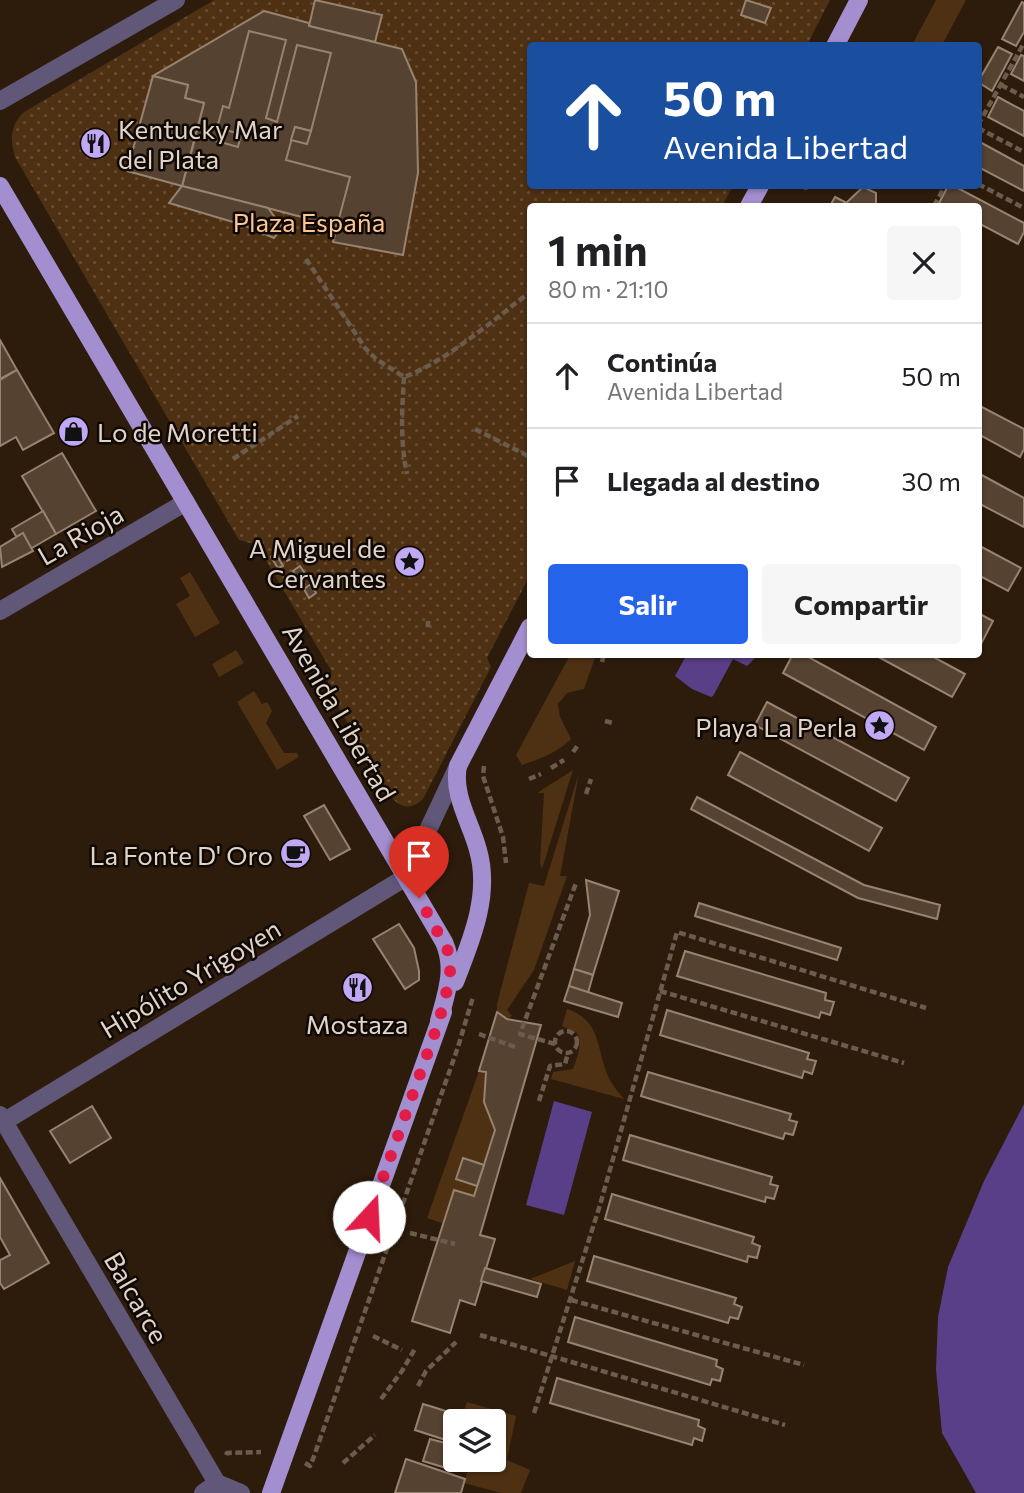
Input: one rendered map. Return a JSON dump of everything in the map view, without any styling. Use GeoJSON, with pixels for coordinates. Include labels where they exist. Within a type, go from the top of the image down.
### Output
{"type":"FeatureCollection","features":[{"type":"Feature","properties":{"kind":"main road"},"geometry":{"type":"LineString","coordinates":[[837,42],[859,0]]}},
{"type":"Feature","properties":{"kind":"main road","name":"Avenida Libertad"},"geometry":{"type":"LineString","coordinates":[[0,186],[444,942],[451,961],[449,982],[439,1021]]}},
{"type":"Feature","properties":{"kind":"main road"},"geometry":{"type":"LineString","coordinates":[[271,1493],[439,1021],[470,942],[482,894],[482,872],[479,852],[457,785],[458,766],[527,632]]}},
{"type":"Feature","properties":{"kind":"street"},"geometry":{"type":"LineString","coordinates":[[0,101],[176,0]]}},
{"type":"Feature","properties":{"kind":"street","name":"La Rioja"},"geometry":{"type":"LineString","coordinates":[[0,611],[186,502]]}},
{"type":"Feature","properties":{"kind":"street"},"geometry":{"type":"LineString","coordinates":[[407,877],[458,766]]}},
{"type":"Feature","properties":{"kind":"street","name":"Hipólito Yrigoyen"},"geometry":{"type":"LineString","coordinates":[[1,1120],[407,877]]}},
{"type":"Feature","properties":{"kind":"street","name":"Balcarce"},"geometry":{"type":"LineString","coordinates":[[1,1120],[210,1488],[241,1493]]}},
{"type":"Feature","properties":{"kind":"path"},"geometry":{"type":"LineString","coordinates":[[982,120],[1024,43]]}},
{"type":"Feature","properties":{"kind":"path"},"geometry":{"type":"LineString","coordinates":[[1001,85],[1024,97]]}},
{"type":"Feature","properties":{"kind":"path"},"geometry":{"type":"LineString","coordinates":[[982,129],[1024,152]]}},
{"type":"Feature","properties":{"kind":"path"},"geometry":{"type":"LineString","coordinates":[[982,186],[1024,208]]}},
{"type":"Feature","properties":{"kind":"path"},"geometry":{"type":"LineString","coordinates":[[306,259],[365,348],[376,359],[404,377]]}},
{"type":"Feature","properties":{"kind":"path"},"geometry":{"type":"LineString","coordinates":[[404,377],[423,368],[476,333],[527,294]]}},
{"type":"Feature","properties":{"kind":"path"},"geometry":{"type":"LineString","coordinates":[[404,377],[401,430],[407,474]]}},
{"type":"Feature","properties":{"kind":"path"},"geometry":{"type":"LineString","coordinates":[[233,459],[298,416]]}},
{"type":"Feature","properties":{"kind":"path"},"geometry":{"type":"LineString","coordinates":[[475,429],[527,455]]}},
{"type":"Feature","properties":{"kind":"path"},"geometry":{"type":"LineString","coordinates":[[602,662],[603,658]]}},
{"type":"Feature","properties":{"kind":"path"},"geometry":{"type":"LineString","coordinates":[[604,721],[613,723]]}},
{"type":"Feature","properties":{"kind":"path"},"geometry":{"type":"LineString","coordinates":[[573,752],[579,744]]}},
{"type":"Feature","properties":{"kind":"path"},"geometry":{"type":"LineString","coordinates":[[551,768],[564,760]]}},
{"type":"Feature","properties":{"kind":"path"},"geometry":{"type":"LineString","coordinates":[[529,779],[541,774]]}},
{"type":"Feature","properties":{"kind":"path"},"geometry":{"type":"LineString","coordinates":[[586,794],[592,779]]}},
{"type":"Feature","properties":{"kind":"path"},"geometry":{"type":"LineString","coordinates":[[568,1053],[561,1052],[555,1044],[520,1034],[576,883]]}},
{"type":"Feature","properties":{"kind":"path"},"geometry":{"type":"LineString","coordinates":[[534,1413],[600,1205],[677,932],[926,1008]]}},
{"type":"Feature","properties":{"kind":"path"},"geometry":{"type":"LineString","coordinates":[[660,991],[904,1063]]}},
{"type":"Feature","properties":{"kind":"path"},"geometry":{"type":"LineString","coordinates":[[540,1101],[550,1066],[565,1064],[568,1053],[576,1046],[576,1040],[572,1034],[565,1032],[558,1034],[555,1044]]}},
{"type":"Feature","properties":{"kind":"path"},"geometry":{"type":"LineString","coordinates":[[479,1034],[516,1047]]}},
{"type":"Feature","properties":{"kind":"path"},"geometry":{"type":"LineString","coordinates":[[410,1233],[455,1244]]}},
{"type":"Feature","properties":{"kind":"path"},"geometry":{"type":"LineString","coordinates":[[571,1300],[804,1365]]}},
{"type":"Feature","properties":{"kind":"path"},"geometry":{"type":"LineString","coordinates":[[480,1335],[785,1425]]}},
{"type":"Feature","properties":{"kind":"path"},"geometry":{"type":"LineString","coordinates":[[373,1336],[402,1350]]}},
{"type":"Feature","properties":{"kind":"path"},"geometry":{"type":"LineString","coordinates":[[418,1386],[426,1371],[456,1342]]}},
{"type":"Feature","properties":{"kind":"path"},"geometry":{"type":"LineString","coordinates":[[381,1399],[416,1347]]}},
{"type":"Feature","properties":{"kind":"path"},"geometry":{"type":"LineString","coordinates":[[342,1463],[374,1435]]}},
{"type":"Feature","properties":{"kind":"green space","name":"Plaza España"},"geometry":{"type":"Polygon","coordinates":[[[214,0],[830,0],[809,42],[527,42],[527,189],[731,189],[724,203],[527,203],[527,581],[487,658],[491,667],[423,799],[413,806],[399,804],[388,792],[326,686],[332,672],[257,545],[239,540],[15,157],[12,139],[14,127],[24,112],[214,0]]]}},
{"type":"Feature","properties":{"kind":"green space"},"geometry":{"type":"Polygon","coordinates":[[[936,0],[966,0],[944,42],[914,42],[936,0]]]}},
{"type":"Feature","properties":{"kind":"green space"},"geometry":{"type":"Polygon","coordinates":[[[190,572],[220,623],[195,637],[176,604],[190,596],[180,578],[190,572]]]}},
{"type":"Feature","properties":{"kind":"green space"},"geometry":{"type":"Polygon","coordinates":[[[236,650],[244,663],[219,677],[212,664],[236,650]]]}},
{"type":"Feature","properties":{"kind":"green space"},"geometry":{"type":"Polygon","coordinates":[[[568,658],[595,658],[584,689],[567,693],[558,704],[560,717],[571,739],[554,752],[522,765],[516,755],[568,658]]]}},
{"type":"Feature","properties":{"kind":"green space"},"geometry":{"type":"Polygon","coordinates":[[[254,691],[262,704],[267,702],[272,711],[266,723],[284,753],[297,753],[299,757],[277,770],[237,702],[254,691]]]}},
{"type":"Feature","properties":{"kind":"green space"},"geometry":{"type":"Polygon","coordinates":[[[573,770],[542,869],[540,863],[544,793],[537,793],[573,770]]]}},
{"type":"Feature","properties":{"kind":"green space"},"geometry":{"type":"Polygon","coordinates":[[[579,773],[560,876],[567,876],[534,970],[507,1010],[512,1016],[507,1019],[497,1012],[497,1004],[529,883],[544,886],[579,773]]]}},
{"type":"Feature","properties":{"kind":"green space"},"geometry":{"type":"Polygon","coordinates":[[[567,1009],[586,1020],[592,1028],[608,1076],[624,1099],[551,1079],[553,1072],[573,1069],[579,1051],[577,1033],[562,1026],[567,1009]]]}},
{"type":"Feature","properties":{"kind":"green space"},"geometry":{"type":"Polygon","coordinates":[[[479,1071],[486,1072],[484,1102],[495,1130],[484,1165],[463,1159],[456,1178],[477,1186],[474,1196],[454,1190],[442,1223],[427,1218],[479,1071]]]}},
{"type":"Feature","properties":{"kind":"green space"},"geometry":{"type":"Polygon","coordinates":[[[575,1261],[567,1290],[530,1279],[575,1261]]]}},
{"type":"Feature","properties":{"kind":"green space"},"geometry":{"type":"Polygon","coordinates":[[[467,1402],[492,1409],[465,1409],[467,1402]]]}},
{"type":"Feature","properties":{"kind":"green space"},"geometry":{"type":"Polygon","coordinates":[[[506,1413],[516,1416],[507,1460],[530,1470],[521,1493],[501,1493],[464,1483],[467,1472],[506,1472],[506,1413]]]}},
{"type":"Feature","properties":{"kind":"shaded area"},"geometry":{"type":"Polygon","coordinates":[[[685,658],[755,658],[747,666],[733,659],[711,697],[692,689],[675,676],[685,658]]]}},
{"type":"Feature","properties":{"kind":"shaded area"},"geometry":{"type":"Polygon","coordinates":[[[554,1101],[592,1112],[564,1215],[526,1205],[554,1101]]]}},
{"type":"Feature","properties":{"kind":"shaded area"},"geometry":{"type":"Polygon","coordinates":[[[1024,1104],[1024,1493],[976,1493],[942,1433],[936,1370],[938,1317],[948,1267],[984,1181],[1024,1104]]]}},
{"type":"Feature","properties":{"kind":"building"},"geometry":{"type":"Polygon","coordinates":[[[315,0],[382,15],[375,42],[309,26],[315,0]]]}},
{"type":"Feature","properties":{"kind":"building"},"geometry":{"type":"Polygon","coordinates":[[[746,0],[771,8],[765,23],[741,15],[746,0]]]}},
{"type":"Feature","properties":{"kind":"building"},"geometry":{"type":"Polygon","coordinates":[[[1022,2],[1024,32],[1016,46],[1002,39],[1022,2]]]}},
{"type":"Feature","properties":{"kind":"building"},"geometry":{"type":"Polygon","coordinates":[[[264,11],[309,23],[309,26],[402,49],[416,82],[418,173],[403,255],[333,242],[337,226],[182,186],[204,103],[185,98],[188,85],[153,76],[264,11]]]}},
{"type":"Feature","properties":{"kind":"building"},"geometry":{"type":"Polygon","coordinates":[[[249,31],[286,40],[266,118],[277,122],[297,45],[331,53],[311,131],[295,127],[286,160],[350,177],[337,226],[182,186],[196,135],[238,147],[241,134],[217,128],[223,106],[229,108],[249,31]]]}},
{"type":"Feature","properties":{"kind":"building"},"geometry":{"type":"Polygon","coordinates":[[[998,47],[1012,54],[992,91],[982,85],[982,75],[998,47]]]}},
{"type":"Feature","properties":{"kind":"building"},"geometry":{"type":"Polygon","coordinates":[[[1021,55],[1024,56],[1024,81],[1011,74],[1021,55]]]}},
{"type":"Feature","properties":{"kind":"building"},"geometry":{"type":"Polygon","coordinates":[[[153,76],[188,85],[185,98],[204,103],[182,186],[127,171],[153,76]]]}},
{"type":"Feature","properties":{"kind":"building"},"geometry":{"type":"Polygon","coordinates":[[[998,97],[1024,111],[1024,136],[988,117],[998,97]]]}},
{"type":"Feature","properties":{"kind":"building"},"geometry":{"type":"Polygon","coordinates":[[[295,127],[311,131],[307,144],[291,140],[295,127]]]}},
{"type":"Feature","properties":{"kind":"building"},"geometry":{"type":"Polygon","coordinates":[[[982,143],[1024,166],[1024,191],[982,169],[982,143]]]}},
{"type":"Feature","properties":{"kind":"building"},"geometry":{"type":"Polygon","coordinates":[[[182,186],[268,208],[282,227],[274,238],[243,225],[169,203],[182,186]]]}},
{"type":"Feature","properties":{"kind":"building"},"geometry":{"type":"Polygon","coordinates":[[[861,189],[876,193],[876,203],[846,203],[861,189]]]}},
{"type":"Feature","properties":{"kind":"building"},"geometry":{"type":"Polygon","coordinates":[[[946,189],[960,189],[1024,223],[1024,232],[1018,244],[982,225],[982,203],[939,203],[946,189]]]}},
{"type":"Feature","properties":{"kind":"building"},"geometry":{"type":"Polygon","coordinates":[[[835,197],[845,202],[844,203],[832,203],[835,197]]]}},
{"type":"Feature","properties":{"kind":"building"},"geometry":{"type":"Polygon","coordinates":[[[0,340],[17,370],[0,379],[0,340]]]}},
{"type":"Feature","properties":{"kind":"building"},"geometry":{"type":"Polygon","coordinates":[[[17,370],[54,433],[23,450],[16,437],[0,446],[0,380],[17,370]]]}},
{"type":"Feature","properties":{"kind":"building"},"geometry":{"type":"Polygon","coordinates":[[[982,407],[1024,429],[1024,449],[1020,457],[982,436],[982,407]]]}},
{"type":"Feature","properties":{"kind":"building"},"geometry":{"type":"Polygon","coordinates":[[[62,453],[96,511],[56,534],[22,476],[62,453]]]}},
{"type":"Feature","properties":{"kind":"building"},"geometry":{"type":"Polygon","coordinates":[[[982,475],[1024,498],[1024,527],[982,505],[982,475]]]}},
{"type":"Feature","properties":{"kind":"building"},"geometry":{"type":"Polygon","coordinates":[[[43,511],[56,534],[25,552],[12,529],[43,511]]]}},
{"type":"Feature","properties":{"kind":"building"},"geometry":{"type":"Polygon","coordinates":[[[23,533],[33,551],[2,567],[0,547],[23,533]]]}},
{"type":"Feature","properties":{"kind":"building"},"geometry":{"type":"Polygon","coordinates":[[[982,547],[1021,568],[1008,591],[982,577],[982,547]]]}},
{"type":"Feature","properties":{"kind":"building"},"geometry":{"type":"Polygon","coordinates":[[[289,548],[294,557],[287,561],[282,552],[289,548]]]}},
{"type":"Feature","properties":{"kind":"building"},"geometry":{"type":"Polygon","coordinates":[[[276,554],[283,566],[278,568],[271,557],[276,554]]]}},
{"type":"Feature","properties":{"kind":"building"},"geometry":{"type":"Polygon","coordinates":[[[300,566],[306,575],[298,580],[293,571],[300,566]]]}},
{"type":"Feature","properties":{"kind":"building"},"geometry":{"type":"Polygon","coordinates":[[[311,584],[316,593],[309,598],[304,589],[311,584]]]}},
{"type":"Feature","properties":{"kind":"building"},"geometry":{"type":"Polygon","coordinates":[[[982,615],[993,621],[982,642],[982,615]]]}},
{"type":"Feature","properties":{"kind":"building"},"geometry":{"type":"Polygon","coordinates":[[[791,658],[810,658],[936,727],[924,750],[783,673],[791,658]]]}},
{"type":"Feature","properties":{"kind":"building"},"geometry":{"type":"Polygon","coordinates":[[[880,658],[935,658],[965,674],[952,697],[880,658]]]}},
{"type":"Feature","properties":{"kind":"building"},"geometry":{"type":"Polygon","coordinates":[[[767,702],[909,778],[896,801],[755,725],[767,702]]]}},
{"type":"Feature","properties":{"kind":"building"},"geometry":{"type":"Polygon","coordinates":[[[740,752],[882,828],[869,851],[728,775],[740,752]]]}},
{"type":"Feature","properties":{"kind":"building"},"geometry":{"type":"Polygon","coordinates":[[[697,797],[864,885],[940,905],[937,919],[858,898],[691,809],[697,797]]]}},
{"type":"Feature","properties":{"kind":"building"},"geometry":{"type":"Polygon","coordinates":[[[324,805],[350,849],[330,860],[304,816],[324,805]]]}},
{"type":"Feature","properties":{"kind":"building"},"geometry":{"type":"Polygon","coordinates":[[[586,880],[619,891],[593,975],[574,969],[590,915],[586,880]]]}},
{"type":"Feature","properties":{"kind":"building"},"geometry":{"type":"Polygon","coordinates":[[[699,903],[841,948],[837,960],[695,916],[699,903]]]}},
{"type":"Feature","properties":{"kind":"building"},"geometry":{"type":"Polygon","coordinates":[[[399,924],[414,948],[419,971],[419,980],[405,989],[373,939],[399,924]]]}},
{"type":"Feature","properties":{"kind":"building"},"geometry":{"type":"Polygon","coordinates":[[[685,951],[826,993],[825,1000],[834,1002],[830,1015],[821,1012],[819,1018],[677,976],[685,951]]]}},
{"type":"Feature","properties":{"kind":"building"},"geometry":{"type":"Polygon","coordinates":[[[574,969],[593,975],[588,993],[569,986],[574,969]]]}},
{"type":"Feature","properties":{"kind":"building"},"geometry":{"type":"Polygon","coordinates":[[[569,986],[622,1003],[618,1017],[564,1001],[569,986]]]}},
{"type":"Feature","properties":{"kind":"building"},"geometry":{"type":"Polygon","coordinates":[[[667,1010],[809,1053],[807,1059],[816,1061],[812,1074],[804,1071],[802,1078],[660,1035],[667,1010]]]}},
{"type":"Feature","properties":{"kind":"building"},"geometry":{"type":"Polygon","coordinates":[[[497,1012],[507,1019],[541,1025],[480,1235],[495,1239],[475,1305],[460,1300],[450,1333],[412,1321],[454,1190],[474,1196],[495,1130],[484,1102],[486,1072],[479,1071],[497,1012]]]}},
{"type":"Feature","properties":{"kind":"building"},"geometry":{"type":"Polygon","coordinates":[[[648,1072],[791,1114],[789,1120],[797,1122],[793,1135],[785,1133],[783,1139],[641,1096],[648,1072]]]}},
{"type":"Feature","properties":{"kind":"building"},"geometry":{"type":"Polygon","coordinates":[[[92,1106],[111,1138],[70,1163],[50,1131],[92,1106]]]}},
{"type":"Feature","properties":{"kind":"building"},"geometry":{"type":"Polygon","coordinates":[[[630,1135],[772,1177],[770,1184],[778,1186],[774,1199],[766,1197],[765,1202],[623,1160],[630,1135]]]}},
{"type":"Feature","properties":{"kind":"building"},"geometry":{"type":"Polygon","coordinates":[[[463,1158],[484,1165],[477,1186],[456,1179],[463,1158]]]}},
{"type":"Feature","properties":{"kind":"building"},"geometry":{"type":"Polygon","coordinates":[[[0,1178],[49,1263],[4,1289],[0,1283],[0,1260],[10,1255],[0,1237],[0,1178]]]}},
{"type":"Feature","properties":{"kind":"building"},"geometry":{"type":"Polygon","coordinates":[[[612,1194],[754,1237],[752,1243],[760,1246],[757,1258],[748,1256],[747,1262],[605,1219],[612,1194]]]}},
{"type":"Feature","properties":{"kind":"building"},"geometry":{"type":"Polygon","coordinates":[[[594,1256],[736,1298],[734,1304],[742,1307],[738,1319],[730,1317],[728,1323],[587,1281],[594,1256]]]}},
{"type":"Feature","properties":{"kind":"building"},"geometry":{"type":"Polygon","coordinates":[[[485,1268],[541,1284],[537,1297],[481,1281],[485,1268]]]}},
{"type":"Feature","properties":{"kind":"building"},"geometry":{"type":"Polygon","coordinates":[[[575,1317],[717,1360],[716,1366],[723,1369],[720,1381],[712,1379],[710,1385],[568,1342],[575,1317]]]}},
{"type":"Feature","properties":{"kind":"building"},"geometry":{"type":"Polygon","coordinates":[[[557,1378],[699,1420],[698,1426],[705,1429],[702,1441],[694,1438],[692,1445],[550,1403],[557,1378]]]}},
{"type":"Feature","properties":{"kind":"building"},"geometry":{"type":"Polygon","coordinates":[[[423,1404],[443,1410],[443,1439],[415,1430],[423,1404]]]}},
{"type":"Feature","properties":{"kind":"building"},"geometry":{"type":"Polygon","coordinates":[[[430,1439],[443,1442],[443,1467],[423,1461],[430,1439]]]}},
{"type":"Feature","properties":{"kind":"building"},"geometry":{"type":"Polygon","coordinates":[[[406,1459],[465,1479],[461,1493],[395,1493],[406,1459]]]}},
{"type":"Feature","properties":{"kind":"place","name":"Kentucky Mar del Plata"},"geometry":{"type":"Point","coordinates":[95,143]}},
{"type":"Feature","properties":{"kind":"place","name":"Lo de Moretti"},"geometry":{"type":"Point","coordinates":[74,431]}},
{"type":"Feature","properties":{"kind":"place","name":"A Miguel de Cervantes"},"geometry":{"type":"Point","coordinates":[409,562]}},
{"type":"Feature","properties":{"kind":"place","name":"Playa La Perla"},"geometry":{"type":"Point","coordinates":[880,726]}},
{"type":"Feature","properties":{"kind":"place","name":"La Fonte D' Oro"},"geometry":{"type":"Point","coordinates":[296,854]}},
{"type":"Feature","properties":{"kind":"place","name":"Mostaza"},"geometry":{"type":"Point","coordinates":[357,987]}},
{"type":"Feature","properties":{"kind":"route"},"geometry":{"type":"LineString","coordinates":[[369,1217],[439,1021],[451,972],[448,951],[419,898]]}}]}
